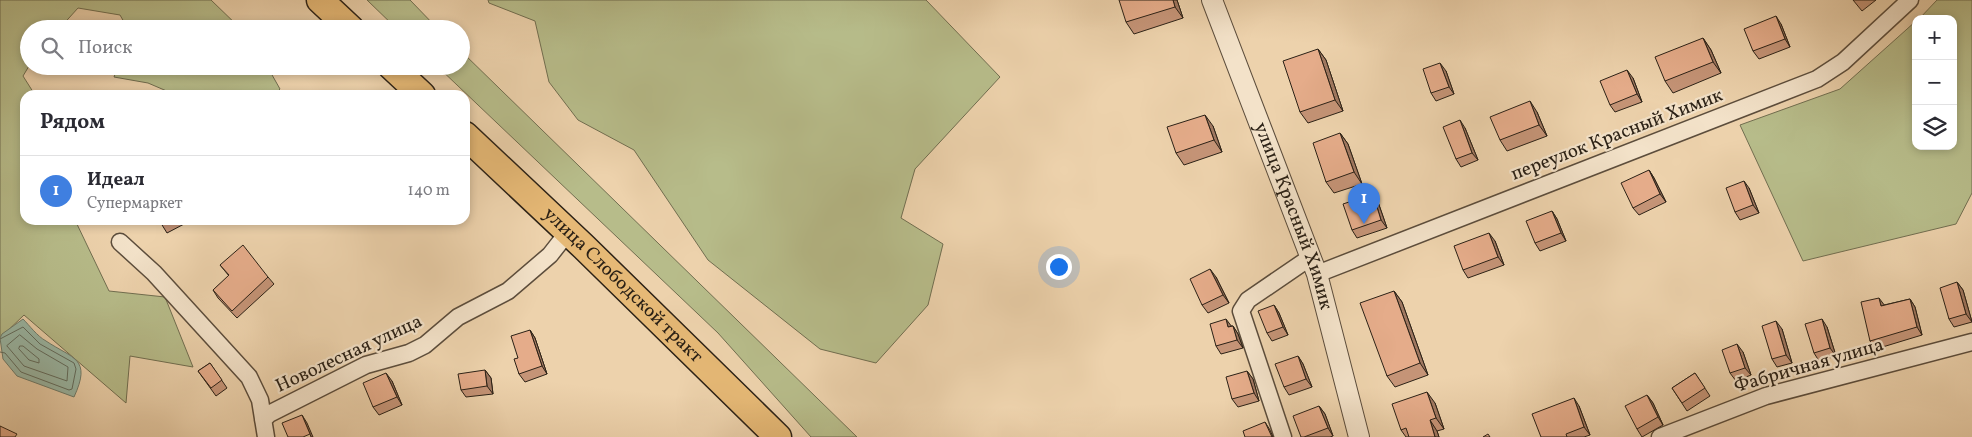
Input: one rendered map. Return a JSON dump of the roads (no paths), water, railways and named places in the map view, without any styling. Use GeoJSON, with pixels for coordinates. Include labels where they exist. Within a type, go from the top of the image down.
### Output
{"type":"FeatureCollection","features":[{"type":"Feature","properties":{"kind":"main road"},"geometry":{"type":"LineString","coordinates":[[320,0],[341,20]]}},
{"type":"Feature","properties":{"kind":"main road"},"geometry":{"type":"LineString","coordinates":[[401,75],[417,90]]}},
{"type":"Feature","properties":{"kind":"main road","name":"улица Слободской тракт"},"geometry":{"type":"LineString","coordinates":[[470,140],[568,232],[778,437]]}},
{"type":"Feature","properties":{"kind":"street","name":"улица Красный Химик"},"geometry":{"type":"LineString","coordinates":[[1212,0],[1314,266],[1359,437]]}},
{"type":"Feature","properties":{"kind":"street","name":"переулок Красный Химик"},"geometry":{"type":"LineString","coordinates":[[1283,437],[1242,314],[1242,308],[1248,300],[1314,266],[1817,79],[1843,62],[1910,0]]}},
{"type":"Feature","properties":{"kind":"street","name":"Новолесная улица"},"geometry":{"type":"LineString","coordinates":[[263,420],[269,414],[366,365],[409,353],[425,345],[458,317],[508,291],[550,254],[568,232]]}},
{"type":"Feature","properties":{"kind":"street"},"geometry":{"type":"LineString","coordinates":[[120,242],[154,273],[249,377],[257,393],[266,437]]}},
{"type":"Feature","properties":{"kind":"street","name":"Фабричная улица"},"geometry":{"type":"LineString","coordinates":[[1660,437],[1766,396],[1972,342]]}},
{"type":"Feature","properties":{"kind":"water"},"geometry":{"type":"Polygon","coordinates":[[[23,319],[43,339],[77,361],[81,374],[74,397],[17,376],[3,359],[0,338],[2,334],[23,319]]]}},
{"type":"Feature","properties":{"kind":"place","name":"Идеал"},"geometry":{"type":"Point","coordinates":[1364,224]}}]}
